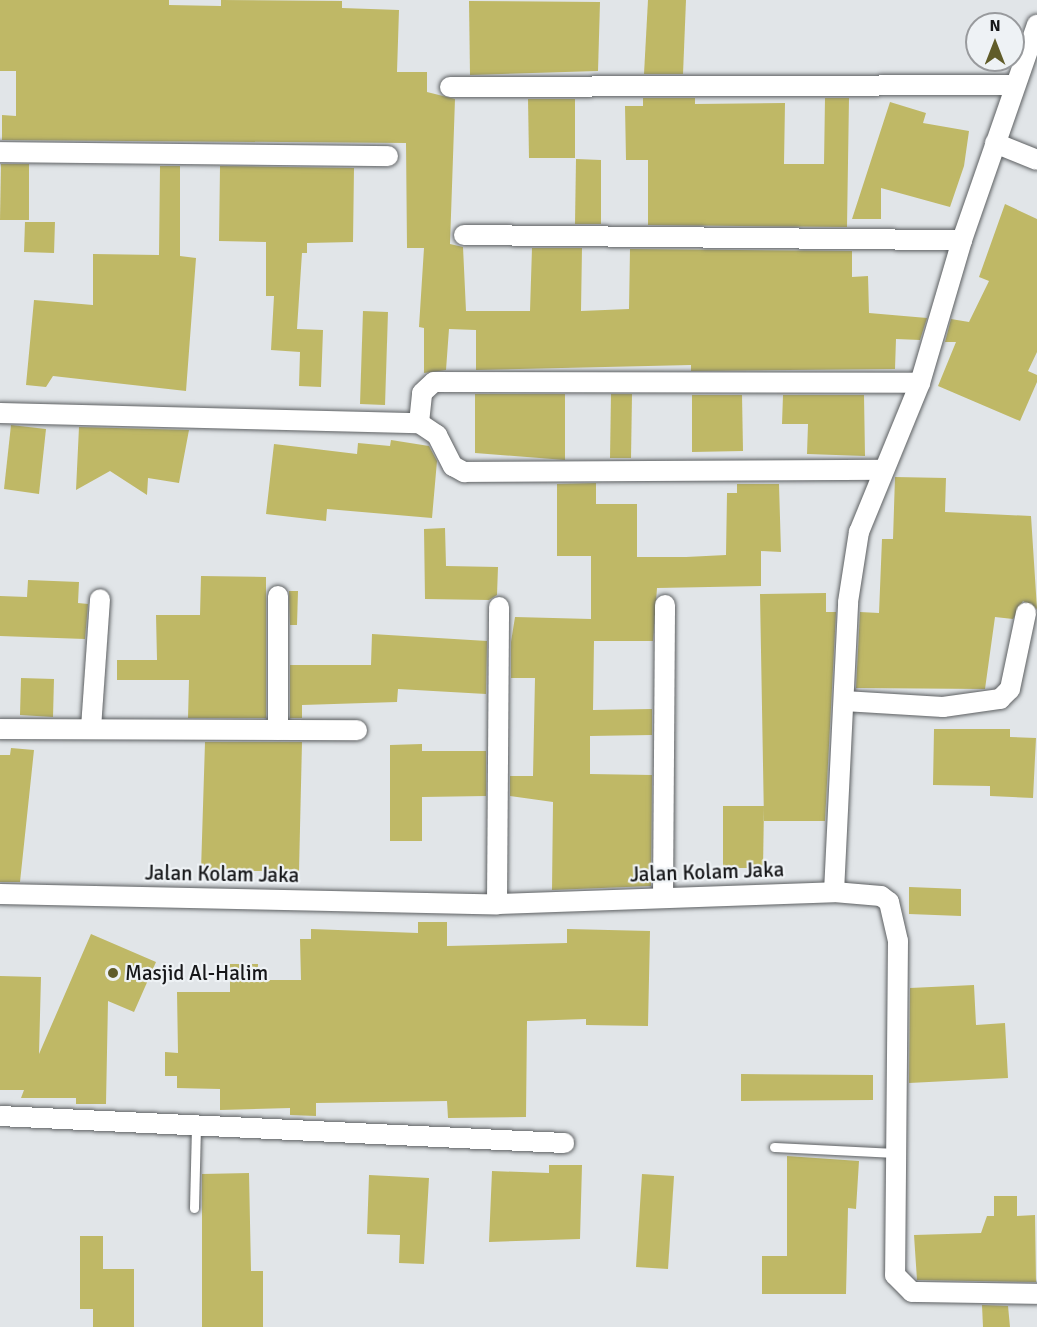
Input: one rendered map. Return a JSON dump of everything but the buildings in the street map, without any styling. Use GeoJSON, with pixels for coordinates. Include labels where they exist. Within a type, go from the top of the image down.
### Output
{"type":"FeatureCollection","features":[{"type":"Feature","properties":{"kind":"street"},"geometry":{"type":"LineString","coordinates":[[834,892],[848,602],[859,532],[881,470],[920,383],[962,240],[1037,25]]}},
{"type":"Feature","properties":{"kind":"street"},"geometry":{"type":"LineString","coordinates":[[450,87],[1015,85]]}},
{"type":"Feature","properties":{"kind":"street"},"geometry":{"type":"LineString","coordinates":[[995,143],[1037,160]]}},
{"type":"Feature","properties":{"kind":"street"},"geometry":{"type":"LineString","coordinates":[[0,152],[388,156]]}},
{"type":"Feature","properties":{"kind":"street"},"geometry":{"type":"LineString","coordinates":[[464,235],[962,240]]}},
{"type":"Feature","properties":{"kind":"street"},"geometry":{"type":"LineString","coordinates":[[419,423],[422,393],[434,382],[920,383]]}},
{"type":"Feature","properties":{"kind":"street"},"geometry":{"type":"LineString","coordinates":[[0,413],[419,423],[437,435],[453,466],[464,472],[881,470]]}},
{"type":"Feature","properties":{"kind":"street"},"geometry":{"type":"LineString","coordinates":[[278,596],[278,730]]}},
{"type":"Feature","properties":{"kind":"street"},"geometry":{"type":"LineString","coordinates":[[91,728],[100,599]]}},
{"type":"Feature","properties":{"kind":"street"},"geometry":{"type":"LineString","coordinates":[[663,898],[665,605]]}},
{"type":"Feature","properties":{"kind":"street"},"geometry":{"type":"LineString","coordinates":[[497,904],[499,607]]}},
{"type":"Feature","properties":{"kind":"street"},"geometry":{"type":"LineString","coordinates":[[844,701],[943,707],[1000,699],[1011,689],[1026,613]]}},
{"type":"Feature","properties":{"kind":"street"},"geometry":{"type":"LineString","coordinates":[[0,729],[357,730]]}},
{"type":"Feature","properties":{"kind":"street","name":"Jalan Kolam Jaka"},"geometry":{"type":"LineString","coordinates":[[0,894],[497,904],[834,892],[881,896],[894,914],[896,1153],[892,1259],[902,1286],[912,1292],[1037,1294]]}},
{"type":"Feature","properties":{"kind":"street"},"geometry":{"type":"LineString","coordinates":[[0,1116],[564,1143]]}},
{"type":"Feature","properties":{"kind":"lane"},"geometry":{"type":"LineString","coordinates":[[194,1208],[196,1124]]}},
{"type":"Feature","properties":{"kind":"lane"},"geometry":{"type":"LineString","coordinates":[[774,1147],[896,1153]]}},
{"type":"Feature","properties":{"kind":"place","name":"Masjid Al-Halim"},"geometry":{"type":"Point","coordinates":[113,973]}}]}
